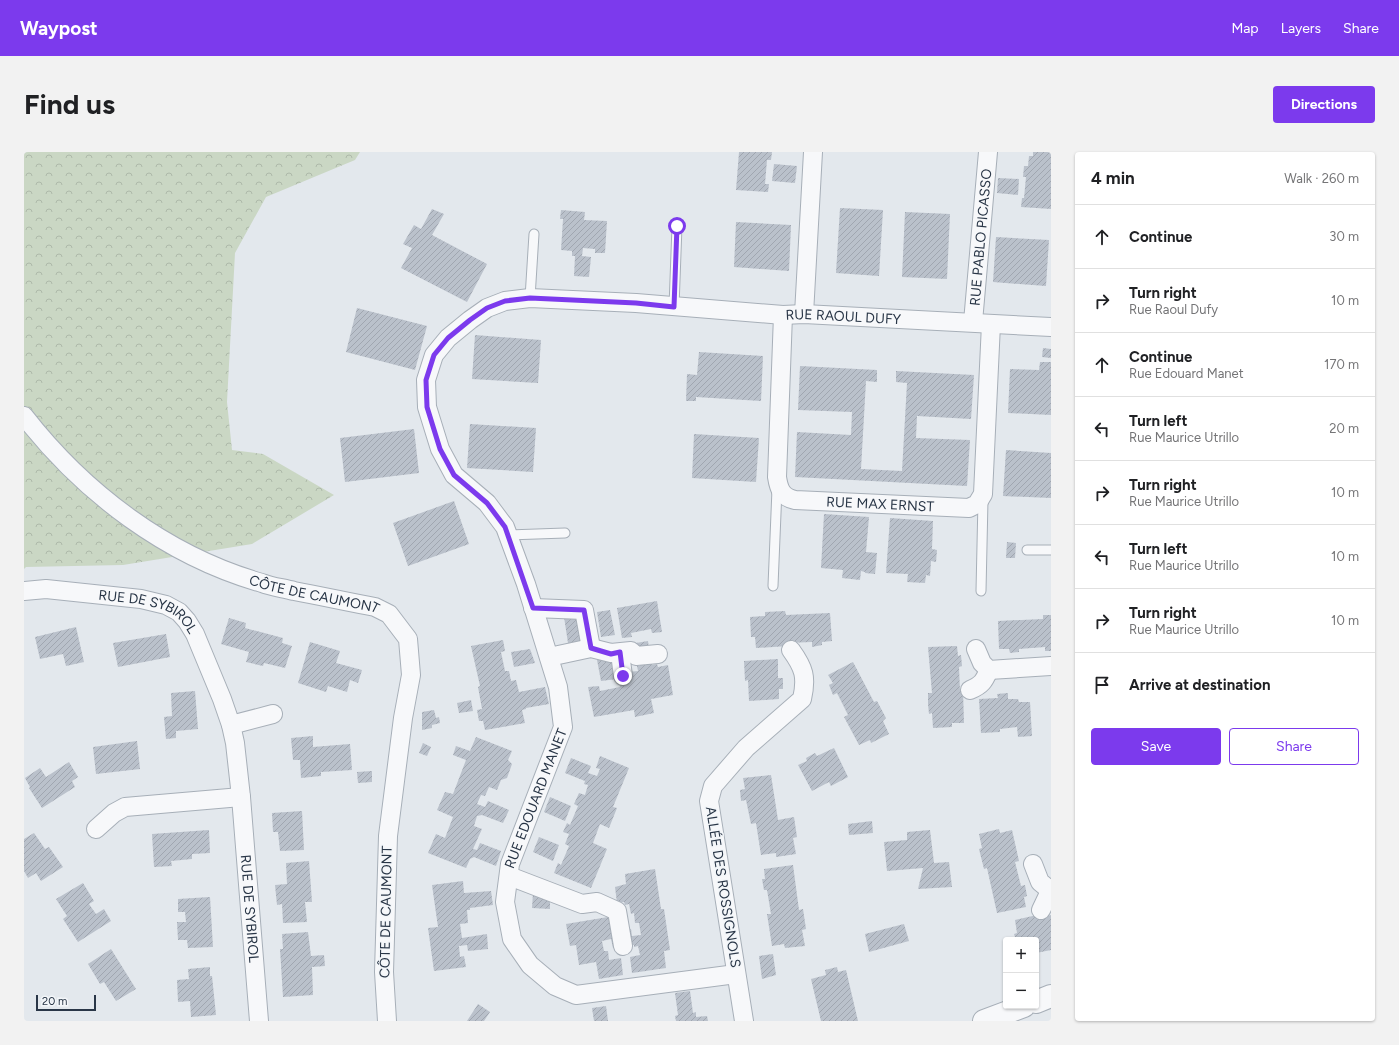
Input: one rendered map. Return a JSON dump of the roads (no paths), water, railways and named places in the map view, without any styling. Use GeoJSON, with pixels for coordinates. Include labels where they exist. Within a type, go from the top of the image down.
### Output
{"type":"FeatureCollection","features":[{"type":"Feature","properties":{"kind":"street"},"geometry":{"type":"LineString","coordinates":[[804,314],[813,152]]}},
{"type":"Feature","properties":{"kind":"street","name":"RUE PABLO PICASSO"},"geometry":{"type":"LineString","coordinates":[[973,322],[988,152]]}},
{"type":"Feature","properties":{"kind":"street","name":"RUE EDOUARD MANET"},"geometry":{"type":"LineString","coordinates":[[636,303],[530,298],[505,301],[487,308],[448,338],[434,355],[426,380],[427,407],[440,449],[454,475],[487,503],[505,527],[558,687],[563,727],[510,864],[505,902],[512,939],[530,965],[555,986],[576,995],[736,974]]}},
{"type":"Feature","properties":{"kind":"street","name":"RUE RAOUL DUFY"},"geometry":{"type":"LineString","coordinates":[[636,303],[783,315],[804,314],[1051,327]]}},
{"type":"Feature","properties":{"kind":"street","name":"RUE MAX ERNST"},"geometry":{"type":"LineString","coordinates":[[783,315],[777,477],[779,487],[788,498],[795,500],[969,508],[977,504],[983,494]]}},
{"type":"Feature","properties":{"kind":"street"},"geometry":{"type":"LineString","coordinates":[[983,494],[991,324]]}},
{"type":"Feature","properties":{"kind":"street","name":"CÔTE DE CAUMONT"},"geometry":{"type":"LineString","coordinates":[[24,416],[36,431],[90,487],[149,532],[191,555],[262,583],[375,607],[390,614],[408,639],[411,675],[403,718],[388,836],[384,972],[387,1021]]}},
{"type":"Feature","properties":{"kind":"street","name":"RUE DE SYBIROL"},"geometry":{"type":"LineString","coordinates":[[24,591],[46,589],[141,599],[166,605],[179,612],[195,634],[222,699],[231,725],[235,743],[241,797],[259,1021]]}},
{"type":"Feature","properties":{"kind":"street"},"geometry":{"type":"LineString","coordinates":[[533,608],[584,610],[591,648]]}},
{"type":"Feature","properties":{"kind":"street"},"geometry":{"type":"LineString","coordinates":[[548,657],[591,648],[611,654],[631,651],[636,656],[658,654]]}},
{"type":"Feature","properties":{"kind":"street"},"geometry":{"type":"LineString","coordinates":[[976,649],[982,664],[989,670],[1051,666]]}},
{"type":"Feature","properties":{"kind":"street","name":"ALLÉE DES ROSSIGNOLS"},"geometry":{"type":"LineString","coordinates":[[744,1021],[709,801],[713,786],[746,748],[802,699],[805,687],[803,671],[800,663],[791,650]]}},
{"type":"Feature","properties":{"kind":"street"},"geometry":{"type":"LineString","coordinates":[[620,652],[623,676]]}},
{"type":"Feature","properties":{"kind":"street"},"geometry":{"type":"LineString","coordinates":[[970,690],[979,686],[989,670]]}},
{"type":"Feature","properties":{"kind":"street"},"geometry":{"type":"LineString","coordinates":[[231,725],[273,714]]}},
{"type":"Feature","properties":{"kind":"street"},"geometry":{"type":"LineString","coordinates":[[96,830],[114,813],[125,807],[241,797]]}},
{"type":"Feature","properties":{"kind":"street"},"geometry":{"type":"LineString","coordinates":[[1033,864],[1040,882],[1051,891],[1041,910]]}},
{"type":"Feature","properties":{"kind":"street"},"geometry":{"type":"LineString","coordinates":[[509,876],[582,904],[597,902],[617,911],[623,946]]}},
{"type":"Feature","properties":{"kind":"street"},"geometry":{"type":"LineString","coordinates":[[1039,1001],[1051,996]]}},
{"type":"Feature","properties":{"kind":"street"},"geometry":{"type":"LineString","coordinates":[[984,1021],[1016,1009]]}},
{"type":"Feature","properties":{"kind":"lane"},"geometry":{"type":"LineString","coordinates":[[674,307],[677,226]]}},
{"type":"Feature","properties":{"kind":"lane"},"geometry":{"type":"LineString","coordinates":[[530,298],[534,234]]}},
{"type":"Feature","properties":{"kind":"lane"},"geometry":{"type":"LineString","coordinates":[[773,586],[777,477]]}},
{"type":"Feature","properties":{"kind":"lane"},"geometry":{"type":"LineString","coordinates":[[981,591],[983,494]]}},
{"type":"Feature","properties":{"kind":"lane"},"geometry":{"type":"LineString","coordinates":[[508,535],[565,533]]}},
{"type":"Feature","properties":{"kind":"lane"},"geometry":{"type":"LineString","coordinates":[[1027,550],[1051,550]]}}]}
